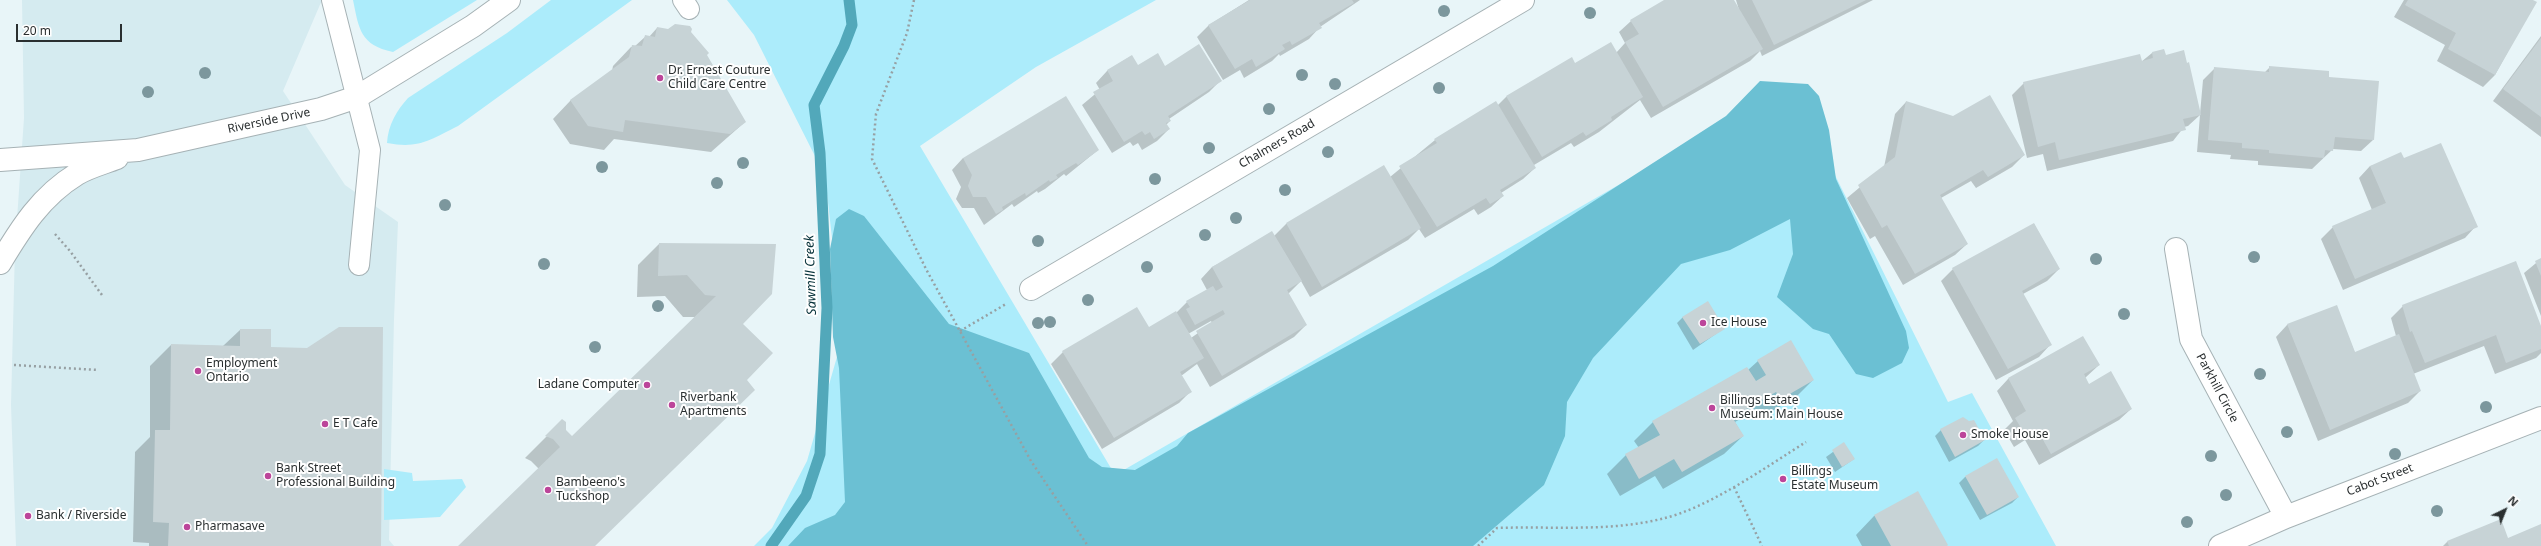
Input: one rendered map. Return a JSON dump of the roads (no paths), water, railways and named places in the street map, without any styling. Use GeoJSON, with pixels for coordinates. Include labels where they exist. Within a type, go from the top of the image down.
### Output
{"type":"FeatureCollection","features":[{"type":"Feature","properties":{"kind":"street","name":"Riverside Drive"},"geometry":{"type":"LineString","coordinates":[[0,160],[138,150],[322,109],[357,97],[473,26],[509,0]]}},
{"type":"Feature","properties":{"kind":"street","name":"Chalmers Road"},"geometry":{"type":"LineString","coordinates":[[1031,289],[1523,0]]}},
{"type":"Feature","properties":{"kind":"street"},"geometry":{"type":"LineString","coordinates":[[0,263],[23,226],[46,198],[78,174],[138,150]]}},
{"type":"Feature","properties":{"kind":"street","name":"Parkhill Circle"},"geometry":{"type":"LineString","coordinates":[[2176,249],[2191,339],[2286,517]]}},
{"type":"Feature","properties":{"kind":"street","name":"Cabot Street"},"geometry":{"type":"LineString","coordinates":[[2220,546],[2286,517],[2541,418]]}},
{"type":"Feature","properties":{"kind":"lane"},"geometry":{"type":"LineString","coordinates":[[332,0],[370,150],[359,264]]}},
{"type":"Feature","properties":{"kind":"waterway","name":"Sawmill Creek"},"geometry":{"type":"LineString","coordinates":[[771,546],[806,496],[820,454],[827,308],[820,153],[814,105],[844,46],[852,25],[849,0]]}},
{"type":"Feature","properties":{"kind":"place","name":"Dr. Ernest Couture Child Care Centre"},"geometry":{"type":"Point","coordinates":[660,78]}},
{"type":"Feature","properties":{"kind":"place","name":"Ice House"},"geometry":{"type":"Point","coordinates":[1703,323]}},
{"type":"Feature","properties":{"kind":"place","name":"Employment Ontario"},"geometry":{"type":"Point","coordinates":[198,371]}},
{"type":"Feature","properties":{"kind":"place","name":"Ladane Computer"},"geometry":{"type":"Point","coordinates":[647,385]}},
{"type":"Feature","properties":{"kind":"place","name":"Riverbank Apartments"},"geometry":{"type":"Point","coordinates":[672,405]}},
{"type":"Feature","properties":{"kind":"place","name":"Billings Estate Museum: Main House"},"geometry":{"type":"Point","coordinates":[1712,408]}},
{"type":"Feature","properties":{"kind":"place","name":"E T Cafe"},"geometry":{"type":"Point","coordinates":[325,424]}},
{"type":"Feature","properties":{"kind":"place","name":"Smoke House"},"geometry":{"type":"Point","coordinates":[1963,435]}},
{"type":"Feature","properties":{"kind":"place","name":"Bank Street Professional Building"},"geometry":{"type":"Point","coordinates":[268,476]}},
{"type":"Feature","properties":{"kind":"place","name":"Billings Estate Museum"},"geometry":{"type":"Point","coordinates":[1783,479]}},
{"type":"Feature","properties":{"kind":"place","name":"Bambeeno's Tuckshop"},"geometry":{"type":"Point","coordinates":[548,490]}},
{"type":"Feature","properties":{"kind":"place","name":"Bank / Riverside"},"geometry":{"type":"Point","coordinates":[28,516]}},
{"type":"Feature","properties":{"kind":"place","name":"Pharmasave"},"geometry":{"type":"Point","coordinates":[187,527]}}]}
